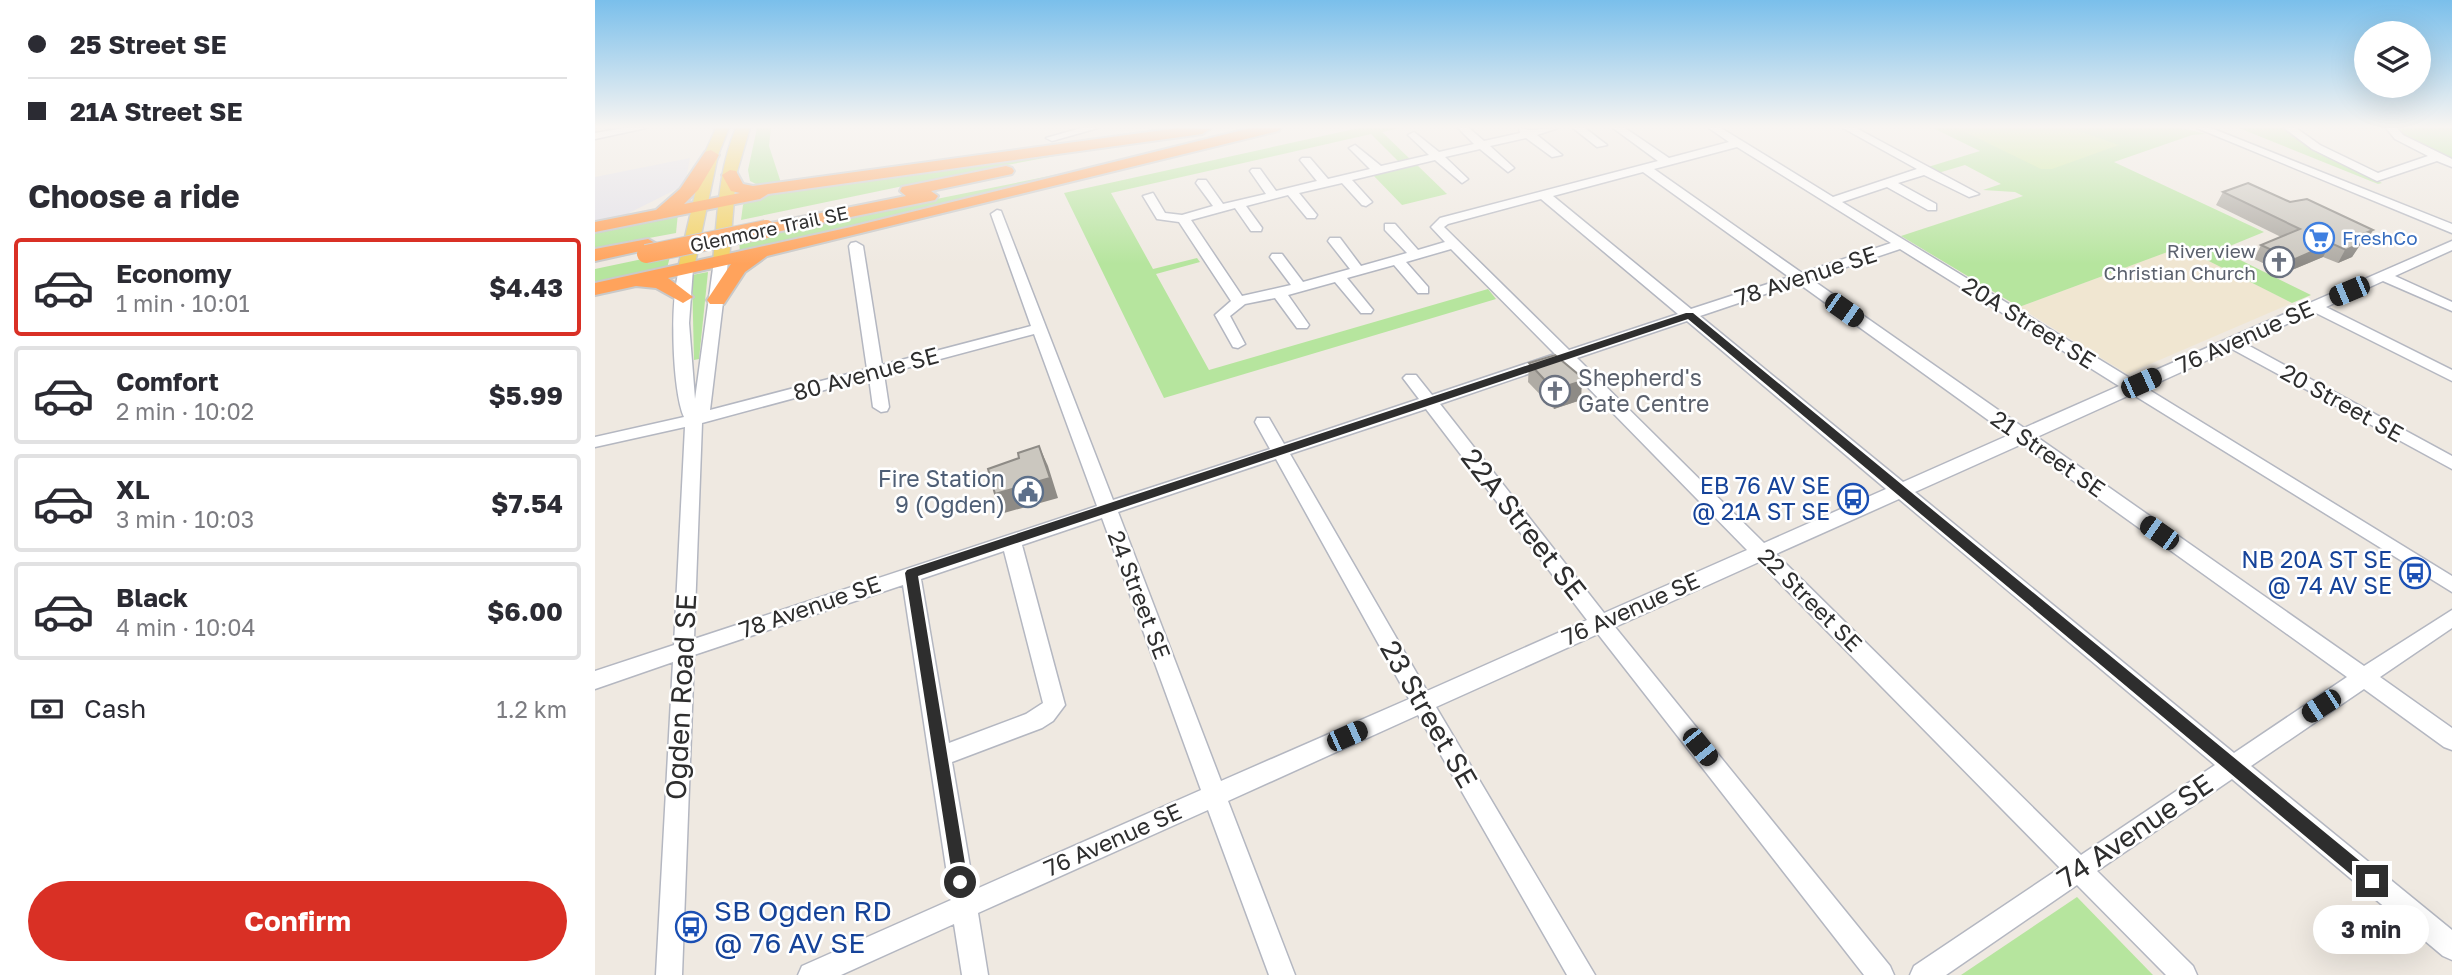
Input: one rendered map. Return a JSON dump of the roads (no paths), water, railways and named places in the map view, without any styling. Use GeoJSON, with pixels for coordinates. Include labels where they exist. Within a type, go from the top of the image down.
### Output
{"type":"FeatureCollection","features":[{"type":"Feature","properties":{"kind":"highway"},"geometry":{"type":"LineString","coordinates":[[630,220],[678,201],[690,191],[700,174]]}},
{"type":"Feature","properties":{"kind":"highway"},"geometry":{"type":"LineString","coordinates":[[730,175],[737,187],[753,191],[874,174]]}},
{"type":"Feature","properties":{"kind":"highway","name":"Glenmore Trail SE"},"geometry":{"type":"LineString","coordinates":[[766,225],[1007,174]]}},
{"type":"Feature","properties":{"kind":"highway","name":"Glenmore Trail SE"},"geometry":{"type":"LineString","coordinates":[[595,265],[647,249],[1035,174]]}},
{"type":"Feature","properties":{"kind":"highway"},"geometry":{"type":"LineString","coordinates":[[595,289],[772,250],[1082,174]]}},
{"type":"Feature","properties":{"kind":"highway"},"geometry":{"type":"LineString","coordinates":[[595,227],[863,175]]}},
{"type":"Feature","properties":{"kind":"highway","name":"Glenmore Trail SE"},"geometry":{"type":"LineString","coordinates":[[595,254],[647,249]]}},
{"type":"Feature","properties":{"kind":"highway"},"geometry":{"type":"LineString","coordinates":[[717,300],[737,268],[772,250]]}},
{"type":"Feature","properties":{"kind":"highway"},"geometry":{"type":"LineString","coordinates":[[622,282],[661,282],[683,297]]}},
{"type":"Feature","properties":{"kind":"main road"},"geometry":{"type":"LineString","coordinates":[[686,268],[707,174]]}},
{"type":"Feature","properties":{"kind":"main road"},"geometry":{"type":"LineString","coordinates":[[720,261],[730,175]]}},
{"type":"Feature","properties":{"kind":"street"},"geometry":{"type":"LineString","coordinates":[[1258,174],[1273,195]]}},
{"type":"Feature","properties":{"kind":"street"},"geometry":{"type":"LineString","coordinates":[[1317,174],[1325,183]]}},
{"type":"Feature","properties":{"kind":"street"},"geometry":{"type":"LineString","coordinates":[[1149,196],[1161,216],[1184,219],[1363,174]]}},
{"type":"Feature","properties":{"kind":"street"},"geometry":{"type":"LineString","coordinates":[[1456,174],[1462,179]]}},
{"type":"Feature","properties":{"kind":"street"},"geometry":{"type":"LineString","coordinates":[[1544,195],[1624,174]]}},
{"type":"Feature","properties":{"kind":"street","name":"21 Street SE"},"geometry":{"type":"LineString","coordinates":[[1653,174],[2452,740]]}},
{"type":"Feature","properties":{"kind":"street","name":"20A Street SE"},"geometry":{"type":"LineString","coordinates":[[1788,174],[2452,585]]}},
{"type":"Feature","properties":{"kind":"street"},"geometry":{"type":"LineString","coordinates":[[1832,201],[1918,174]]}},
{"type":"Feature","properties":{"kind":"street"},"geometry":{"type":"LineString","coordinates":[[1933,174],[1973,194]]}},
{"type":"Feature","properties":{"kind":"street"},"geometry":{"type":"LineString","coordinates":[[2315,174],[2452,229]]}},
{"type":"Feature","properties":{"kind":"street"},"geometry":{"type":"LineString","coordinates":[[2334,174],[2452,221]]}},
{"type":"Feature","properties":{"kind":"street"},"geometry":{"type":"LineString","coordinates":[[2370,174],[2377,177],[2387,174]]}},
{"type":"Feature","properties":{"kind":"street"},"geometry":{"type":"LineString","coordinates":[[1344,178],[1366,202]]}},
{"type":"Feature","properties":{"kind":"street"},"geometry":{"type":"LineString","coordinates":[[1202,183],[1220,208]]}},
{"type":"Feature","properties":{"kind":"street"},"geometry":{"type":"LineString","coordinates":[[1891,184],[1932,207]]}},
{"type":"Feature","properties":{"kind":"street"},"geometry":{"type":"LineString","coordinates":[[1291,191],[1311,215]]}},
{"type":"Feature","properties":{"kind":"street"},"geometry":{"type":"LineString","coordinates":[[1544,195],[2452,947]]}},
{"type":"Feature","properties":{"kind":"street","name":"22 Street SE"},"geometry":{"type":"LineString","coordinates":[[1544,195],[1437,225],[2184,975]]}},
{"type":"Feature","properties":{"kind":"street"},"geometry":{"type":"LineString","coordinates":[[1238,204],[1256,228]]}},
{"type":"Feature","properties":{"kind":"street"},"geometry":{"type":"LineString","coordinates":[[2393,205],[2445,233],[2448,238],[2447,247]]}},
{"type":"Feature","properties":{"kind":"street","name":"24 Street SE"},"geometry":{"type":"LineString","coordinates":[[997,214],[1282,975]]}},
{"type":"Feature","properties":{"kind":"street"},"geometry":{"type":"LineString","coordinates":[[1184,219],[1234,298],[1240,301]]}},
{"type":"Feature","properties":{"kind":"street"},"geometry":{"type":"LineString","coordinates":[[1390,227],[1416,255]]}},
{"type":"Feature","properties":{"kind":"street"},"geometry":{"type":"LineString","coordinates":[[1335,241],[1358,271]]}},
{"type":"Feature","properties":{"kind":"street"},"geometry":{"type":"LineString","coordinates":[[1238,344],[1222,315],[1240,301],[1279,293],[1454,244]]}},
{"type":"Feature","properties":{"kind":"street","name":"78 Avenue SE"},"geometry":{"type":"LineString","coordinates":[[595,680],[1902,244]]}},
{"type":"Feature","properties":{"kind":"street"},"geometry":{"type":"LineString","coordinates":[[856,246],[881,407]]}},
{"type":"Feature","properties":{"kind":"street","name":"76 Avenue SE"},"geometry":{"type":"LineString","coordinates":[[811,975],[2447,247]]}},
{"type":"Feature","properties":{"kind":"street"},"geometry":{"type":"LineString","coordinates":[[1277,257],[1300,287]]}},
{"type":"Feature","properties":{"kind":"street"},"geometry":{"type":"LineString","coordinates":[[1397,260],[1423,290]]}},
{"type":"Feature","properties":{"kind":"street","name":"Ogden Road SE"},"geometry":{"type":"LineString","coordinates":[[669,975],[694,420],[702,410],[720,261]]}},
{"type":"Feature","properties":{"kind":"street","name":"Ogden Road SE"},"geometry":{"type":"LineString","coordinates":[[686,268],[683,297],[685,394],[689,414],[694,420]]}},
{"type":"Feature","properties":{"kind":"street"},"geometry":{"type":"LineString","coordinates":[[1338,276],[1366,310]]}},
{"type":"Feature","properties":{"kind":"street"},"geometry":{"type":"LineString","coordinates":[[2383,276],[2452,307]]}},
{"type":"Feature","properties":{"kind":"street"},"geometry":{"type":"LineString","coordinates":[[1279,293],[1301,325]]}},
{"type":"Feature","properties":{"kind":"street"},"geometry":{"type":"LineString","coordinates":[[2313,306],[2452,376]]}},
{"type":"Feature","properties":{"kind":"street","name":"80 Avenue SE"},"geometry":{"type":"LineString","coordinates":[[624,437],[1039,328]]}},
{"type":"Feature","properties":{"kind":"street","name":"20 Street SE"},"geometry":{"type":"LineString","coordinates":[[2232,343],[2452,463]]}},
{"type":"Feature","properties":{"kind":"street","name":"22A Street SE"},"geometry":{"type":"LineString","coordinates":[[1411,378],[1600,623],[1881,975]]}},
{"type":"Feature","properties":{"kind":"street"},"geometry":{"type":"LineString","coordinates":[[595,442],[624,437],[668,415],[685,394]]}},
{"type":"Feature","properties":{"kind":"street","name":"23 Street SE"},"geometry":{"type":"LineString","coordinates":[[1263,422],[1422,702],[1582,975]]}},
{"type":"Feature","properties":{"kind":"street"},"geometry":{"type":"LineString","coordinates":[[939,757],[1034,722],[1049,712],[1055,701],[1011,540]]}},
{"type":"Feature","properties":{"kind":"street"},"geometry":{"type":"LineString","coordinates":[[911,573],[975,975]]}},
{"type":"Feature","properties":{"kind":"street","name":"74 Avenue SE"},"geometry":{"type":"LineString","coordinates":[[1923,975],[2452,618]]}},
{"type":"Feature","properties":{"kind":"place","name":"FreshCo"},"geometry":{"type":"Point","coordinates":[2319,238]}},
{"type":"Feature","properties":{"kind":"place","name":"Riverview Christian Church"},"geometry":{"type":"Point","coordinates":[2279,262]}},
{"type":"Feature","properties":{"kind":"place","name":"Shepherd's Gate Centre"},"geometry":{"type":"Point","coordinates":[1555,391]}},
{"type":"Feature","properties":{"kind":"place","name":"Fire Station 9 (Ogden)"},"geometry":{"type":"Point","coordinates":[1028,492]}},
{"type":"Feature","properties":{"kind":"place","name":"EB 76 AV SE @ 21A ST SE"},"geometry":{"type":"Point","coordinates":[1853,499]}},
{"type":"Feature","properties":{"kind":"place","name":"NB 20A ST SE @ 74 AV SE"},"geometry":{"type":"Point","coordinates":[2415,573]}},
{"type":"Feature","properties":{"kind":"place","name":"SB Ogden RD @ 76 AV SE"},"geometry":{"type":"Point","coordinates":[691,927]}}]}
